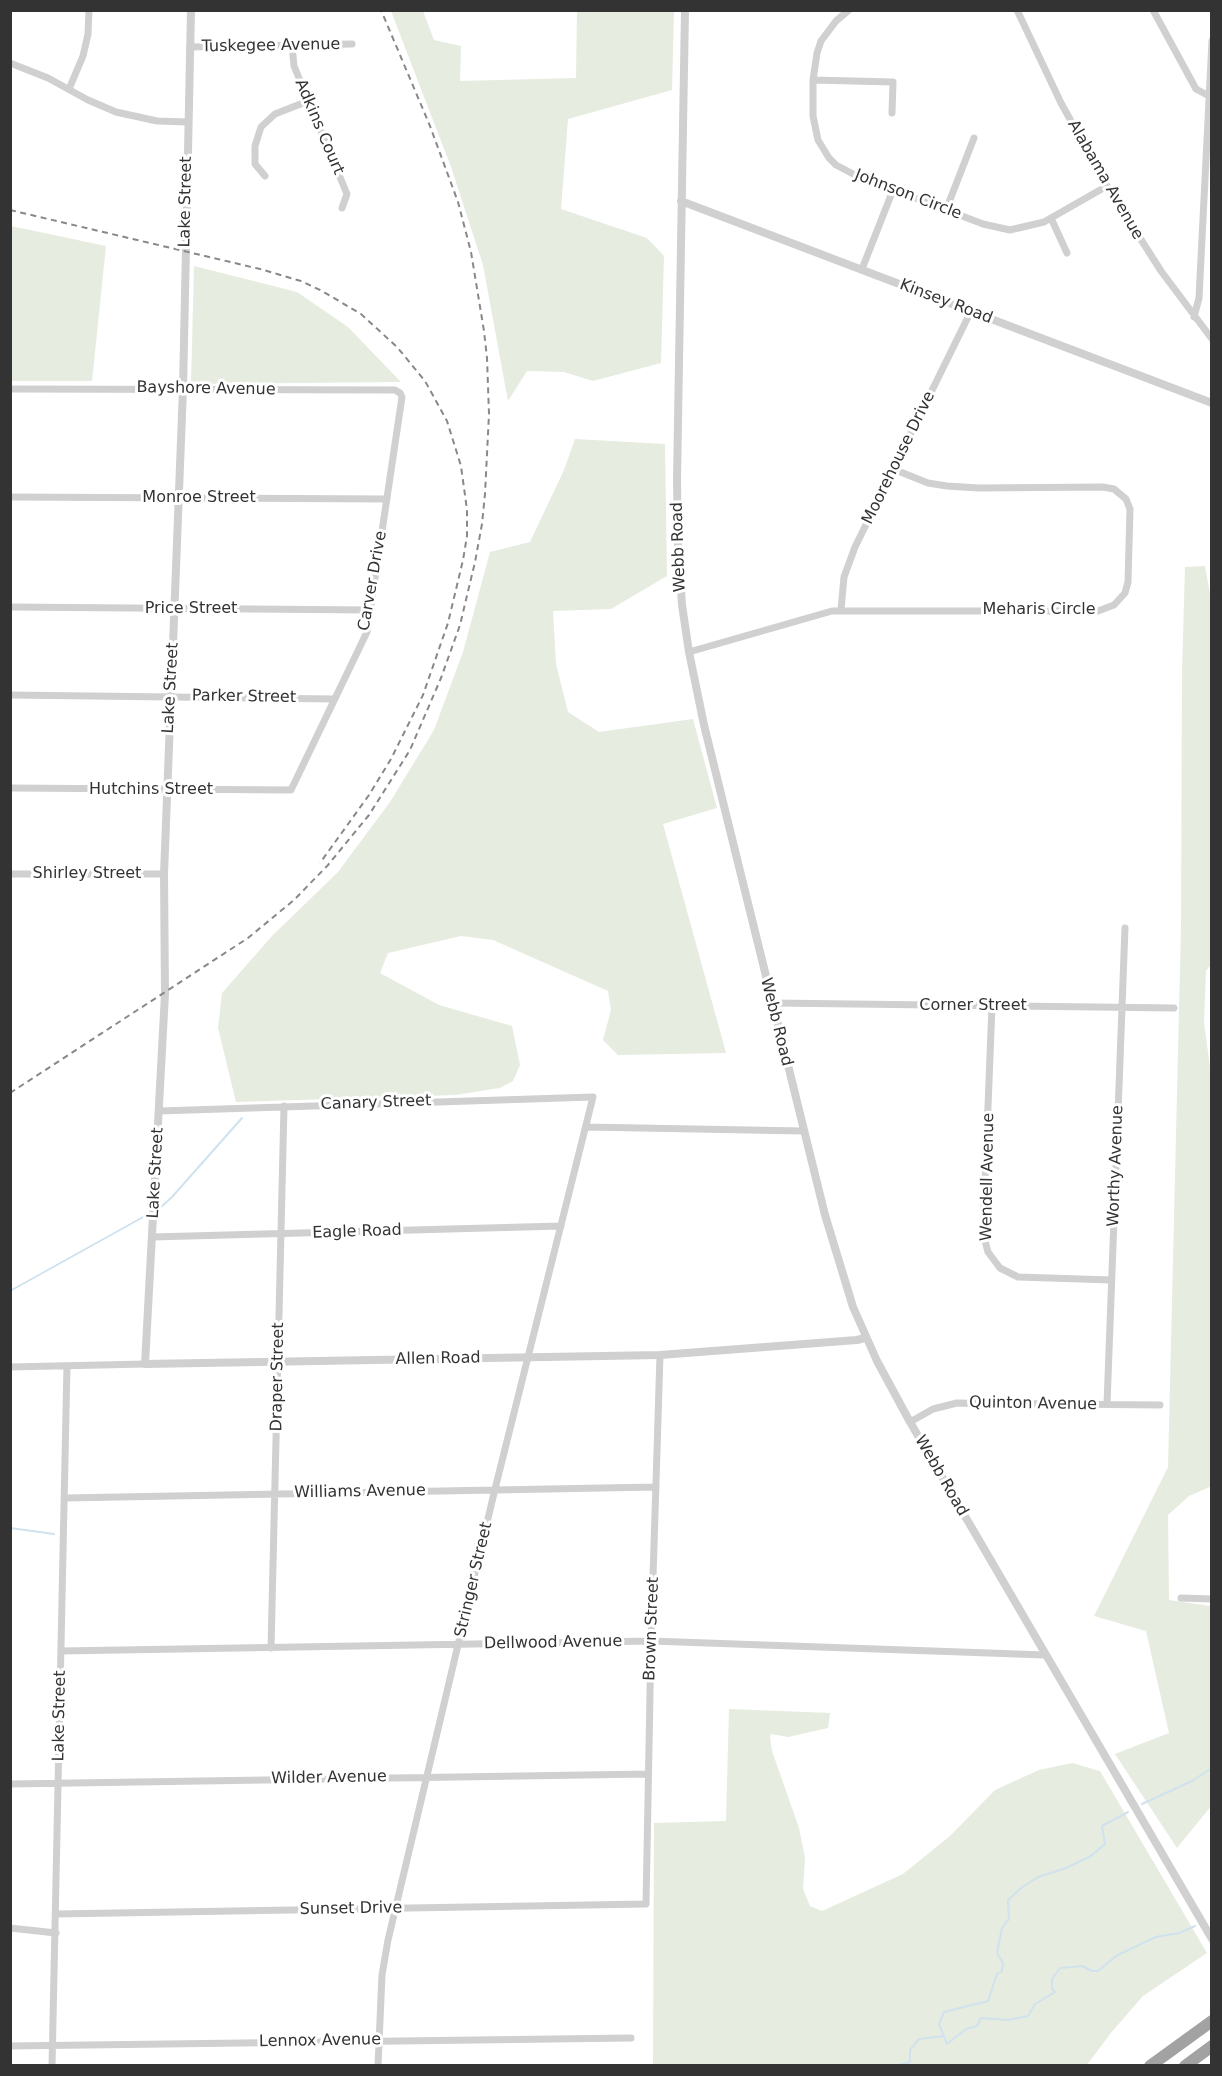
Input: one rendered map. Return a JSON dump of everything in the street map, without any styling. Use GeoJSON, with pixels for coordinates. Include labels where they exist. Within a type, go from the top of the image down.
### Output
{"type":"FeatureCollection","features":[{"type":"Feature","properties":{"kind":"highway"},"geometry":{"type":"LineString","coordinates":[[1150,2066],[1212,2020]]}},
{"type":"Feature","properties":{"kind":"highway"},"geometry":{"type":"LineString","coordinates":[[1185,2066],[1212,2046]]}},
{"type":"Feature","properties":{"kind":"street"},"geometry":{"type":"LineString","coordinates":[[69,89],[83,56],[88,34],[89,10]]}},
{"type":"Feature","properties":{"kind":"street","name":"Lake Street"},"geometry":{"type":"LineString","coordinates":[[145,1364],[165,994],[164,874],[183,389],[191,10]]}},
{"type":"Feature","properties":{"kind":"street","name":"Webb Road"},"geometry":{"type":"LineString","coordinates":[[684,10],[677,510],[680,583],[689,652],[704,725],[803,1131],[835,1250],[866,1338],[910,1422],[1212,1939]]}},
{"type":"Feature","properties":{"kind":"street","name":"Johnson Circle"},"geometry":{"type":"LineString","coordinates":[[849,10],[836,21],[821,42],[814,66],[815,129],[818,140],[836,165],[855,175],[983,224],[1010,230],[1036,225],[1052,218],[1107,186]]}},
{"type":"Feature","properties":{"kind":"street","name":"Alabama Avenue"},"geometry":{"type":"LineString","coordinates":[[1017,10],[1056,94],[1107,186],[1136,234],[1212,339]]}},
{"type":"Feature","properties":{"kind":"street"},"geometry":{"type":"LineString","coordinates":[[1154,10],[1196,89],[1209,96]]}},
{"type":"Feature","properties":{"kind":"street"},"geometry":{"type":"LineString","coordinates":[[1194,317],[1199,298],[1212,41]]}},
{"type":"Feature","properties":{"kind":"street","name":"Tuskegee Avenue"},"geometry":{"type":"LineString","coordinates":[[190,47],[352,44]]}},
{"type":"Feature","properties":{"kind":"street","name":"Adkins Court"},"geometry":{"type":"LineString","coordinates":[[292,45],[294,66],[347,194],[342,208]]}},
{"type":"Feature","properties":{"kind":"street"},"geometry":{"type":"LineString","coordinates":[[10,63],[48,78],[88,100],[123,114],[157,121],[188,122]]}},
{"type":"Feature","properties":{"kind":"street"},"geometry":{"type":"LineString","coordinates":[[813,80],[893,82],[892,113]]}},
{"type":"Feature","properties":{"kind":"street"},"geometry":{"type":"LineString","coordinates":[[265,176],[255,164],[255,146],[261,127],[275,114],[308,101]]}},
{"type":"Feature","properties":{"kind":"street"},"geometry":{"type":"LineString","coordinates":[[946,210],[974,138]]}},
{"type":"Feature","properties":{"kind":"street"},"geometry":{"type":"LineString","coordinates":[[862,269],[893,190]]}},
{"type":"Feature","properties":{"kind":"street","name":"Kinsey Road"},"geometry":{"type":"LineString","coordinates":[[681,201],[1212,403]]}},
{"type":"Feature","properties":{"kind":"street"},"geometry":{"type":"LineString","coordinates":[[1052,218],[1067,253]]}},
{"type":"Feature","properties":{"kind":"street","name":"Moorehouse Drive"},"geometry":{"type":"LineString","coordinates":[[842,610],[843,584],[849,563],[971,311]]}},
{"type":"Feature","properties":{"kind":"street","name":"Bayshore Avenue"},"geometry":{"type":"LineString","coordinates":[[10,389],[395,390],[400,393]]}},
{"type":"Feature","properties":{"kind":"street","name":"Carver Drive"},"geometry":{"type":"LineString","coordinates":[[291,790],[367,632],[402,398],[400,393]]}},
{"type":"Feature","properties":{"kind":"street","name":"Meharis Circle"},"geometry":{"type":"LineString","coordinates":[[689,652],[842,610],[1098,611],[1114,605],[1122,598],[1127,588],[1130,509],[1126,499],[1113,489],[1103,487],[978,488],[947,486],[928,483],[893,469]]}},
{"type":"Feature","properties":{"kind":"street","name":"Monroe Street"},"geometry":{"type":"LineString","coordinates":[[10,497],[387,499]]}},
{"type":"Feature","properties":{"kind":"street","name":"Price Street"},"geometry":{"type":"LineString","coordinates":[[10,607],[371,610]]}},
{"type":"Feature","properties":{"kind":"street","name":"Parker Street"},"geometry":{"type":"LineString","coordinates":[[10,695],[334,699]]}},
{"type":"Feature","properties":{"kind":"street","name":"Hutchins Street"},"geometry":{"type":"LineString","coordinates":[[10,788],[291,790]]}},
{"type":"Feature","properties":{"kind":"street","name":"Shirley Street"},"geometry":{"type":"LineString","coordinates":[[10,874],[164,874]]}},
{"type":"Feature","properties":{"kind":"street","name":"Worthy Avenue"},"geometry":{"type":"LineString","coordinates":[[1107,1404],[1125,928]]}},
{"type":"Feature","properties":{"kind":"street","name":"Corner Street"},"geometry":{"type":"LineString","coordinates":[[772,1003],[1174,1008]]}},
{"type":"Feature","properties":{"kind":"street","name":"Wendell Avenue"},"geometry":{"type":"LineString","coordinates":[[992,1005],[983,1233],[988,1252],[1000,1268],[1018,1277],[1111,1280]]}},
{"type":"Feature","properties":{"kind":"street","name":"Canary Street"},"geometry":{"type":"LineString","coordinates":[[159,1111],[593,1097]]}},
{"type":"Feature","properties":{"kind":"street","name":"Stringer Street"},"geometry":{"type":"LineString","coordinates":[[378,2066],[384,1958],[495,1489],[593,1097]]}},
{"type":"Feature","properties":{"kind":"street","name":"Draper Street"},"geometry":{"type":"LineString","coordinates":[[271,1648],[284,1106]]}},
{"type":"Feature","properties":{"kind":"street"},"geometry":{"type":"LineString","coordinates":[[586,1127],[803,1131]]}},
{"type":"Feature","properties":{"kind":"street","name":"Eagle Road"},"geometry":{"type":"LineString","coordinates":[[152,1238],[561,1226]]}},
{"type":"Feature","properties":{"kind":"street","name":"Allen Road"},"geometry":{"type":"LineString","coordinates":[[10,1367],[660,1355],[866,1338]]}},
{"type":"Feature","properties":{"kind":"street","name":"Brown Street"},"geometry":{"type":"LineString","coordinates":[[646,1904],[660,1355]]}},
{"type":"Feature","properties":{"kind":"street","name":"Lake Street"},"geometry":{"type":"LineString","coordinates":[[52,2066],[67,1366]]}},
{"type":"Feature","properties":{"kind":"street","name":"Quinton Avenue"},"geometry":{"type":"LineString","coordinates":[[910,1422],[933,1409],[957,1403],[1160,1405]]}},
{"type":"Feature","properties":{"kind":"street","name":"Williams Avenue"},"geometry":{"type":"LineString","coordinates":[[64,1498],[656,1487]]}},
{"type":"Feature","properties":{"kind":"street"},"geometry":{"type":"LineString","coordinates":[[1181,1598],[1212,1599]]}},
{"type":"Feature","properties":{"kind":"street","name":"Dellwood Avenue"},"geometry":{"type":"LineString","coordinates":[[61,1651],[651,1641],[1045,1655]]}},
{"type":"Feature","properties":{"kind":"street","name":"Wilder Avenue"},"geometry":{"type":"LineString","coordinates":[[10,1784],[648,1774]]}},
{"type":"Feature","properties":{"kind":"street","name":"Sunset Drive"},"geometry":{"type":"LineString","coordinates":[[56,1914],[646,1904]]}},
{"type":"Feature","properties":{"kind":"street"},"geometry":{"type":"LineString","coordinates":[[10,1928],[56,1933]]}},
{"type":"Feature","properties":{"kind":"street","name":"Lennox Avenue"},"geometry":{"type":"LineString","coordinates":[[10,2046],[630,2038]]}},
{"type":"Feature","properties":{"kind":"shaded area"},"geometry":{"type":"Polygon","coordinates":[[[391,11],[423,11],[434,40],[461,46],[460,81],[576,78],[577,11],[674,11],[672,90],[568,119],[561,209],[647,238],[664,256],[661,363],[593,381],[564,372],[527,371],[508,401],[483,265],[451,167],[391,11]]]}},
{"type":"Feature","properties":{"kind":"shaded area"},"geometry":{"type":"Polygon","coordinates":[[[11,226],[106,246],[92,381],[11,381],[11,226]]]}},
{"type":"Feature","properties":{"kind":"shaded area"},"geometry":{"type":"Polygon","coordinates":[[[194,266],[297,292],[348,327],[401,382],[191,384],[194,266]]]}},
{"type":"Feature","properties":{"kind":"shaded area"},"geometry":{"type":"Polygon","coordinates":[[[575,439],[665,444],[667,576],[611,609],[553,611],[556,664],[568,712],[599,732],[693,719],[717,808],[663,824],[726,1053],[618,1055],[603,1040],[611,1010],[608,991],[493,940],[461,936],[388,953],[380,973],[439,1005],[512,1026],[520,1065],[513,1081],[500,1088],[455,1095],[236,1102],[218,1028],[222,993],[272,936],[338,872],[390,802],[434,730],[463,652],[490,552],[530,542],[564,470],[575,439]]]}},
{"type":"Feature","properties":{"kind":"shaded area"},"geometry":{"type":"Polygon","coordinates":[[[1205,566],[1212,605],[1212,963],[1206,971],[1204,1023],[1212,1081],[1212,1486],[1189,1496],[1168,1515],[1169,1600],[1211,1606],[1212,1805],[1177,1848],[1115,1754],[1169,1733],[1146,1631],[1094,1616],[1168,1467],[1181,928],[1182,672],[1185,567],[1205,566]]]}},
{"type":"Feature","properties":{"kind":"shaded area"},"geometry":{"type":"Polygon","coordinates":[[[729,1709],[830,1713],[828,1728],[788,1737],[771,1734],[770,1738],[772,1751],[799,1828],[805,1858],[803,1889],[810,1906],[822,1911],[903,1874],[950,1836],[995,1790],[1039,1770],[1072,1763],[1100,1771],[1207,1953],[1143,1996],[1087,2065],[653,2065],[654,1823],[726,1821],[729,1709]]]}},
{"type":"Feature","properties":{"kind":"waterway"},"geometry":{"type":"LineString","coordinates":[[161,1207],[242,1118]]}},
{"type":"Feature","properties":{"kind":"waterway"},"geometry":{"type":"LineString","coordinates":[[10,1291],[145,1216]]}},
{"type":"Feature","properties":{"kind":"waterway"},"geometry":{"type":"LineString","coordinates":[[10,1528],[54,1534]]}},
{"type":"Feature","properties":{"kind":"waterway"},"geometry":{"type":"LineString","coordinates":[[1142,1804],[1192,1781],[1212,1768]]}},
{"type":"Feature","properties":{"kind":"waterway"},"geometry":{"type":"LineString","coordinates":[[1128,1812],[1102,1826],[1105,1844],[1091,1856],[1066,1868],[1038,1877],[1008,1900],[1009,1919],[1002,1928],[997,1953],[1003,1963],[1002,1971],[997,1974],[988,2001],[944,2012],[939,2024],[947,2044],[966,2029],[977,2026],[981,2018],[1008,2020],[1028,2016],[1035,2004],[1055,1992],[1052,1989],[1052,1979],[1060,1968],[1082,1966],[1098,1971],[1116,1956],[1145,1942],[1195,1926]]}},
{"type":"Feature","properties":{"kind":"waterway"},"geometry":{"type":"LineString","coordinates":[[895,2066],[910,2062],[910,2050],[919,2039],[944,2036]]}},
{"type":"Feature","properties":{"kind":"railway"},"geometry":{"type":"LineString","coordinates":[[10,1093],[248,938],[294,900],[328,865],[369,815],[410,750],[441,678],[460,625],[475,562],[485,494],[489,414],[484,331],[471,252],[458,202],[430,126],[381,10]]}},
{"type":"Feature","properties":{"kind":"railway"},"geometry":{"type":"LineString","coordinates":[[10,210],[260,269],[301,281],[322,291],[361,314],[397,347],[425,381],[447,421],[461,466],[467,510],[467,536],[463,560],[448,623],[423,695],[391,759],[369,795],[320,863]]}}]}
